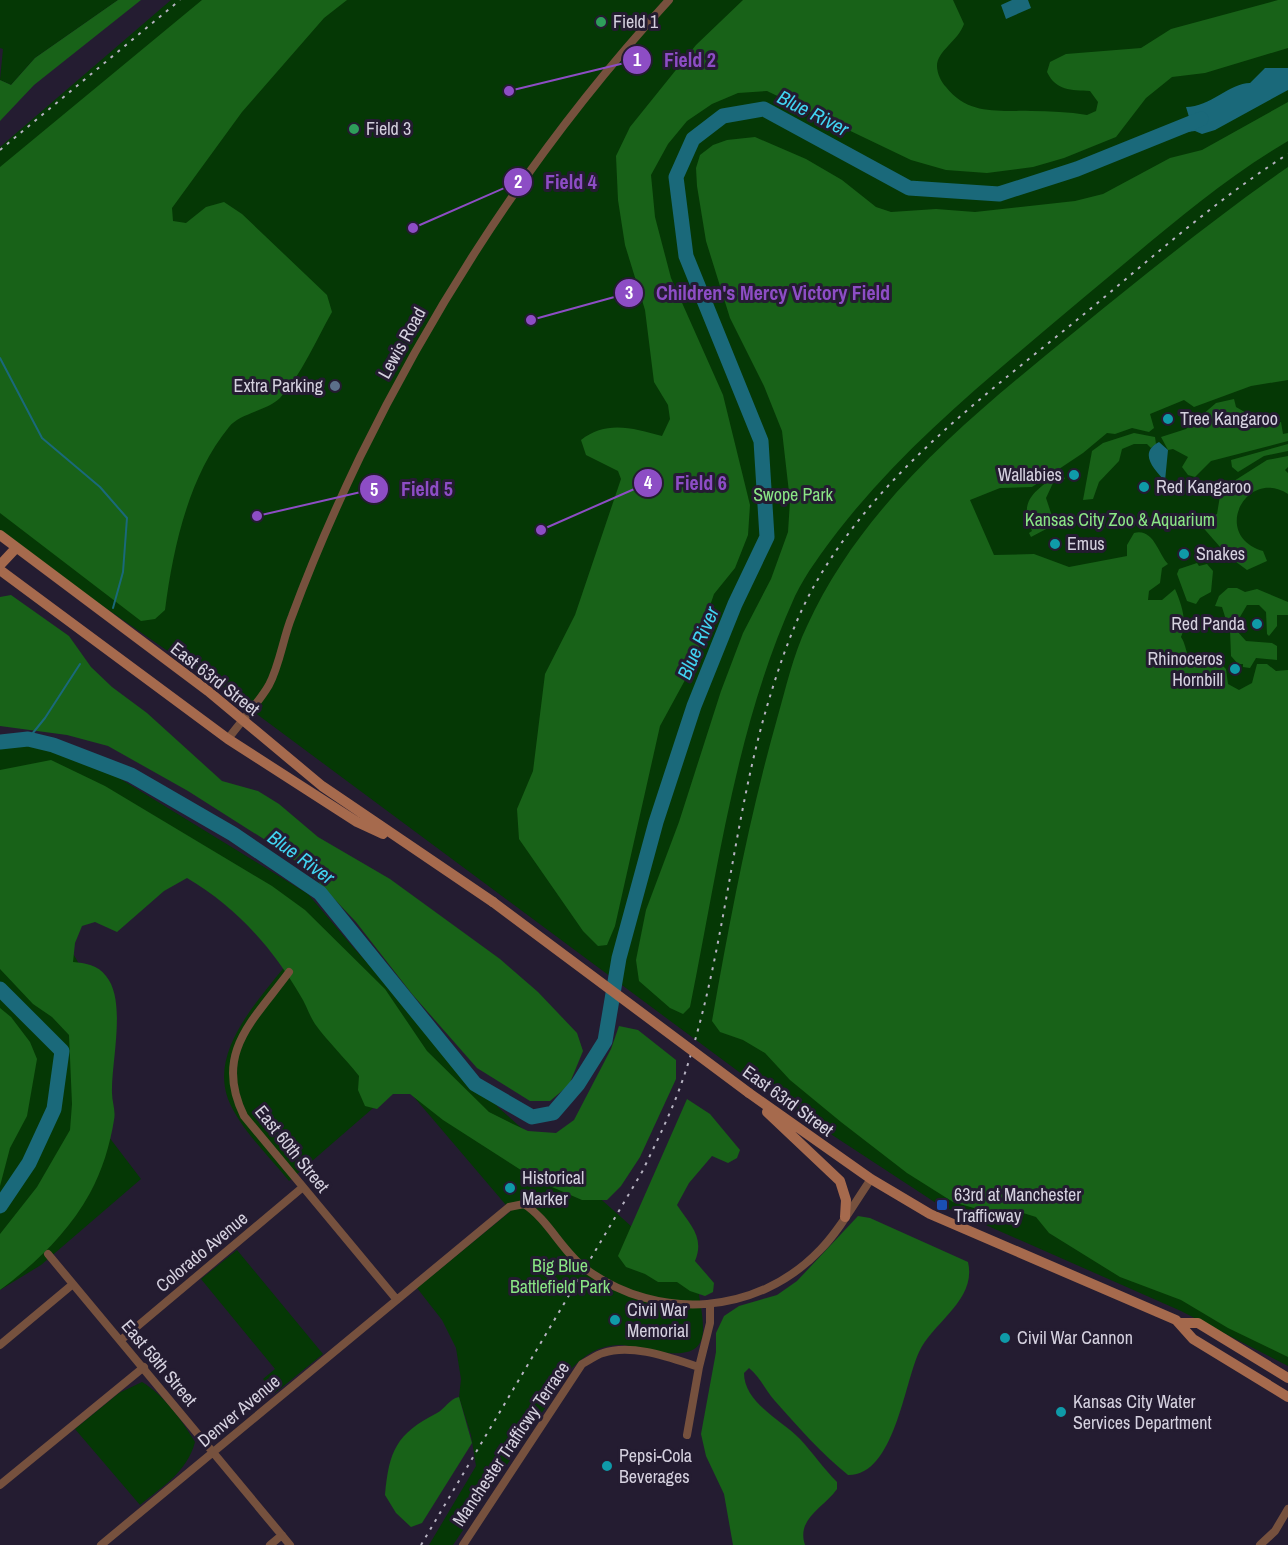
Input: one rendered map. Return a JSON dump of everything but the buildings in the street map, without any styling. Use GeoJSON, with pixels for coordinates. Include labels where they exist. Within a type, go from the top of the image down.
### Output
{"type":"FeatureCollection","features":[{"type":"Feature","properties":{"kind":"main road","name":"East 63rd Street"},"geometry":{"type":"LineString","coordinates":[[0,535],[208,691],[322,786],[493,902],[748,1093],[871,1179],[930,1214],[1181,1323],[1198,1323],[1288,1378]]}},
{"type":"Feature","properties":{"kind":"main road"},"geometry":{"type":"LineString","coordinates":[[0,565],[16,548]]}},
{"type":"Feature","properties":{"kind":"main road","name":"East 63rd Street"},"geometry":{"type":"LineString","coordinates":[[0,570],[228,739],[357,822],[411,846]]}},
{"type":"Feature","properties":{"kind":"main road"},"geometry":{"type":"LineString","coordinates":[[748,1093],[840,1181],[846,1200],[845,1217]]}},
{"type":"Feature","properties":{"kind":"main road","name":"East 63rd Street"},"geometry":{"type":"LineString","coordinates":[[1181,1323],[1193,1339],[1288,1397]]}},
{"type":"Feature","properties":{"kind":"street","name":"Lewis Road"},"geometry":{"type":"LineString","coordinates":[[228,739],[272,678],[290,620],[321,542],[389,399],[448,292],[543,150],[610,66],[669,0]]}},
{"type":"Feature","properties":{"kind":"street","name":"East 60th Street"},"geometry":{"type":"LineString","coordinates":[[290,972],[240,1040],[232,1063],[232,1079],[236,1098],[244,1116],[397,1300]]}},
{"type":"Feature","properties":{"kind":"street"},"geometry":{"type":"LineString","coordinates":[[687,1435],[699,1367],[710,1323],[710,1306],[766,1288],[793,1273],[822,1249],[871,1179]]}},
{"type":"Feature","properties":{"kind":"street","name":"Colorado Avenue"},"geometry":{"type":"LineString","coordinates":[[121,1340],[303,1187]]}},
{"type":"Feature","properties":{"kind":"street","name":"Denver Avenue"},"geometry":{"type":"LineString","coordinates":[[101,1545],[509,1207],[517,1204],[532,1209],[566,1250],[586,1269],[620,1289],[666,1304],[710,1306]]}},
{"type":"Feature","properties":{"kind":"street","name":"East 59th Street"},"geometry":{"type":"LineString","coordinates":[[48,1254],[290,1545]]}},
{"type":"Feature","properties":{"kind":"street"},"geometry":{"type":"LineString","coordinates":[[0,1345],[74,1284]]}},
{"type":"Feature","properties":{"kind":"street","name":"Manchester Trafficwy Terrace"},"geometry":{"type":"LineString","coordinates":[[462,1545],[582,1364],[603,1352],[632,1350],[668,1357],[699,1367]]}},
{"type":"Feature","properties":{"kind":"street"},"geometry":{"type":"LineString","coordinates":[[0,1485],[144,1367]]}},
{"type":"Feature","properties":{"kind":"street"},"geometry":{"type":"LineString","coordinates":[[1260,1545],[1275,1531],[1288,1509]]}},
{"type":"Feature","properties":{"kind":"street"},"geometry":{"type":"LineString","coordinates":[[270,1545],[282,1535]]}},
{"type":"Feature","properties":{"kind":"green space"},"geometry":{"type":"Polygon","coordinates":[[[0,0],[118,0],[35,58],[11,85],[0,80],[3,49],[0,48],[0,0]]]}},
{"type":"Feature","properties":{"kind":"green space"},"geometry":{"type":"Polygon","coordinates":[[[118,0],[141,0],[34,85],[0,121],[0,80],[11,85],[35,58],[118,0]]]}},
{"type":"Feature","properties":{"kind":"green space","name":"Swope Park"},"geometry":{"type":"Polygon","coordinates":[[[171,0],[1288,0],[1288,1366],[1181,1311],[936,1203],[762,1089],[227,692],[0,535],[0,147],[171,0]]]}},
{"type":"Feature","properties":{"kind":"green space"},"geometry":{"type":"Polygon","coordinates":[[[202,0],[347,0],[324,18],[242,112],[172,208],[173,221],[186,223],[206,207],[224,202],[242,214],[327,295],[332,312],[288,389],[275,402],[234,422],[215,447],[203,468],[185,514],[178,538],[165,610],[155,619],[141,621],[0,513],[0,167],[202,0]]]}},
{"type":"Feature","properties":{"kind":"green space"},"geometry":{"type":"Polygon","coordinates":[[[743,0],[953,0],[964,24],[940,56],[937,69],[940,77],[944,85],[964,103],[996,111],[1052,111],[1087,115],[1096,111],[1098,102],[1090,91],[1065,88],[1055,83],[1047,72],[1050,62],[1066,54],[1141,48],[1171,29],[1278,0],[1288,0],[1288,48],[1205,73],[1172,77],[1146,98],[1116,137],[1064,158],[1033,167],[987,173],[946,170],[911,160],[767,91],[738,93],[712,104],[687,121],[668,144],[651,175],[655,217],[671,278],[723,395],[750,505],[748,535],[735,568],[714,594],[704,623],[697,658],[660,726],[615,926],[607,945],[598,946],[583,931],[519,839],[517,809],[533,771],[545,674],[575,615],[621,479],[618,471],[586,455],[581,440],[590,434],[610,428],[630,428],[662,436],[670,419],[668,405],[654,382],[645,310],[625,245],[618,200],[616,156],[630,127],[696,45],[743,0]]]}},
{"type":"Feature","properties":{"kind":"green space"},"geometry":{"type":"Polygon","coordinates":[[[1288,102],[1288,141],[1260,158],[1182,216],[954,409],[893,467],[865,498],[815,562],[795,596],[775,645],[743,747],[690,1007],[683,1014],[670,1008],[639,981],[636,960],[646,910],[679,822],[721,691],[743,633],[771,579],[788,532],[790,501],[782,431],[764,386],[730,318],[706,241],[697,186],[696,168],[700,155],[713,145],[727,140],[755,137],[806,159],[842,180],[876,207],[891,212],[936,209],[975,212],[1075,201],[1103,194],[1170,158],[1202,150],[1288,102]]]}},
{"type":"Feature","properties":{"kind":"green space"},"geometry":{"type":"Polygon","coordinates":[[[1288,167],[1288,380],[1251,386],[1194,407],[1184,400],[1150,414],[1154,428],[1149,432],[1132,428],[1115,434],[1107,433],[1083,453],[1032,487],[1000,488],[970,500],[994,555],[1034,554],[1069,567],[1127,556],[1127,545],[1134,533],[1146,534],[1155,543],[1168,564],[1162,568],[1160,583],[1149,591],[1148,600],[1162,600],[1175,589],[1184,619],[1181,637],[1192,663],[1202,668],[1216,659],[1226,669],[1228,684],[1239,690],[1252,683],[1257,664],[1267,664],[1276,671],[1288,670],[1288,1357],[1228,1328],[1181,1300],[1120,1277],[1049,1233],[1036,1217],[1020,1212],[998,1215],[953,1202],[907,1173],[841,1122],[790,1080],[765,1053],[743,1040],[720,1032],[712,1021],[749,831],[790,672],[807,626],[831,581],[859,539],[890,500],[925,462],[1000,394],[1182,246],[1288,167]]]}},
{"type":"Feature","properties":{"kind":"green space"},"geometry":{"type":"Polygon","coordinates":[[[1234,399],[1236,407],[1267,425],[1281,422],[1283,434],[1288,433],[1288,441],[1211,461],[1195,477],[1188,475],[1182,467],[1188,457],[1173,449],[1168,450],[1161,437],[1186,429],[1216,403],[1234,399]]]}},
{"type":"Feature","properties":{"kind":"green space"},"geometry":{"type":"Polygon","coordinates":[[[1134,433],[1155,437],[1156,444],[1151,448],[1147,444],[1134,444],[1122,449],[1119,461],[1099,482],[1093,499],[1083,500],[1092,451],[1103,443],[1134,433]]]}},
{"type":"Feature","properties":{"kind":"green space"},"geometry":{"type":"Polygon","coordinates":[[[1288,444],[1288,451],[1264,456],[1238,472],[1232,467],[1231,460],[1288,444]]]}},
{"type":"Feature","properties":{"kind":"green space"},"geometry":{"type":"Polygon","coordinates":[[[1288,456],[1288,467],[1285,470],[1288,473],[1288,494],[1273,488],[1259,489],[1248,496],[1240,506],[1237,519],[1239,532],[1247,543],[1263,551],[1267,561],[1247,570],[1228,556],[1199,523],[1217,514],[1220,496],[1234,481],[1267,460],[1288,456]]]}},
{"type":"Feature","properties":{"kind":"green space"},"geometry":{"type":"Polygon","coordinates":[[[1061,471],[1065,479],[1053,483],[1046,498],[1053,519],[1050,527],[1031,537],[1028,503],[1037,490],[1061,471]]]}},
{"type":"Feature","properties":{"kind":"green space"},"geometry":{"type":"Polygon","coordinates":[[[1197,563],[1199,566],[1207,564],[1213,571],[1211,592],[1200,598],[1196,604],[1187,601],[1177,574],[1179,569],[1197,563]]]}},
{"type":"Feature","properties":{"kind":"green space"},"geometry":{"type":"Polygon","coordinates":[[[1228,588],[1237,588],[1245,592],[1257,589],[1288,602],[1288,615],[1277,615],[1277,626],[1269,636],[1266,612],[1259,605],[1247,605],[1237,622],[1227,623],[1222,607],[1215,606],[1219,596],[1228,588]]]}},
{"type":"Feature","properties":{"kind":"green space"},"geometry":{"type":"Polygon","coordinates":[[[11,595],[69,636],[91,667],[112,687],[147,713],[222,781],[258,791],[279,804],[318,837],[390,879],[500,959],[538,992],[577,1033],[583,1051],[569,1085],[550,1101],[530,1101],[477,1068],[412,994],[356,922],[308,871],[281,850],[188,791],[108,746],[67,735],[0,726],[0,597],[11,595]]]}},
{"type":"Feature","properties":{"kind":"green space"},"geometry":{"type":"Polygon","coordinates":[[[1230,630],[1237,631],[1246,641],[1272,643],[1277,646],[1277,660],[1256,658],[1250,668],[1238,664],[1231,656],[1230,630]]]}},
{"type":"Feature","properties":{"kind":"green space","name":"Big Blue Battlefield Park"},"geometry":{"type":"Polygon","coordinates":[[[16,738],[119,778],[308,894],[499,1108],[698,1286],[703,1328],[701,1342],[694,1350],[670,1353],[617,1345],[598,1349],[582,1359],[572,1368],[453,1545],[429,1545],[476,1466],[471,1435],[459,1397],[461,1379],[456,1348],[442,1320],[417,1288],[511,1211],[402,1083],[289,1181],[240,1121],[228,1099],[224,1080],[226,1060],[242,1023],[292,957],[191,847],[57,926],[110,1017],[80,1099],[141,1179],[41,1265],[0,1290],[0,740],[16,738]]]}},
{"type":"Feature","properties":{"kind":"green space"},"geometry":{"type":"Polygon","coordinates":[[[51,760],[105,786],[272,886],[305,910],[385,989],[427,1051],[489,1112],[528,1131],[556,1133],[574,1120],[611,1049],[619,1026],[638,1030],[676,1060],[676,1079],[640,1157],[621,1186],[607,1200],[582,1200],[538,1181],[443,1120],[410,1094],[393,1094],[377,1109],[365,1106],[358,1090],[359,1076],[315,1024],[289,977],[265,944],[221,901],[187,878],[164,891],[117,932],[95,922],[82,926],[75,943],[73,962],[91,965],[103,972],[112,987],[116,1000],[112,1080],[114,1117],[110,1139],[94,1185],[72,1221],[38,1258],[0,1290],[0,1234],[37,1187],[70,1130],[72,1104],[69,1035],[52,1017],[33,1004],[0,969],[0,770],[51,760]]]}},
{"type":"Feature","properties":{"kind":"green space"},"geometry":{"type":"Polygon","coordinates":[[[0,1008],[11,1017],[30,1042],[37,1059],[27,1116],[10,1148],[0,1186],[0,1008]]]}},
{"type":"Feature","properties":{"kind":"green space"},"geometry":{"type":"Polygon","coordinates":[[[687,1099],[710,1114],[740,1150],[737,1158],[728,1163],[712,1156],[689,1183],[677,1205],[697,1238],[698,1253],[695,1261],[714,1283],[713,1292],[705,1296],[690,1291],[677,1282],[658,1282],[626,1267],[618,1256],[687,1099]]]}},
{"type":"Feature","properties":{"kind":"green space"},"geometry":{"type":"Polygon","coordinates":[[[858,1216],[870,1218],[968,1262],[969,1276],[966,1288],[952,1310],[925,1341],[919,1352],[887,1445],[876,1461],[864,1471],[848,1475],[801,1430],[749,1368],[744,1373],[750,1393],[757,1402],[800,1439],[837,1482],[837,1489],[808,1520],[803,1536],[805,1545],[733,1545],[724,1494],[706,1456],[701,1434],[716,1352],[716,1333],[724,1316],[739,1306],[777,1295],[797,1281],[858,1216]]]}},
{"type":"Feature","properties":{"kind":"green space"},"geometry":{"type":"Polygon","coordinates":[[[237,1250],[323,1354],[275,1393],[263,1379],[275,1369],[201,1279],[237,1250]]]}},
{"type":"Feature","properties":{"kind":"green space"},"geometry":{"type":"Polygon","coordinates":[[[142,1382],[172,1409],[195,1442],[180,1470],[140,1505],[75,1429],[119,1393],[142,1382]]]}},
{"type":"Feature","properties":{"kind":"green space"},"geometry":{"type":"Polygon","coordinates":[[[459,1397],[472,1443],[422,1523],[411,1527],[396,1513],[385,1495],[392,1455],[397,1445],[412,1428],[459,1397]]]}},
{"type":"Feature","properties":{"kind":"water"},"geometry":{"type":"Polygon","coordinates":[[[1012,0],[1028,0],[1031,8],[1006,19],[1001,5],[1012,0]]]}},
{"type":"Feature","properties":{"kind":"water"},"geometry":{"type":"Polygon","coordinates":[[[1265,68],[1288,68],[1288,90],[1215,130],[1202,134],[1195,131],[1187,132],[1178,123],[1189,117],[1186,107],[1203,103],[1242,84],[1250,83],[1265,68]]]}},
{"type":"Feature","properties":{"kind":"water"},"geometry":{"type":"Polygon","coordinates":[[[1159,442],[1168,450],[1165,481],[1153,466],[1149,456],[1153,446],[1159,442]]]}},
{"type":"Feature","properties":{"kind":"waterway","name":"Blue River"},"geometry":{"type":"LineString","coordinates":[[0,742],[28,739],[53,745],[131,775],[233,834],[320,893],[475,1084],[532,1117],[553,1113],[578,1084],[605,1041],[619,958],[656,822],[694,706],[735,604],[767,537],[761,441],[686,256],[676,177],[693,139],[723,116],[764,109],[909,188],[999,194],[1077,169],[1201,119]]}},
{"type":"Feature","properties":{"kind":"waterway"},"geometry":{"type":"LineString","coordinates":[[0,358],[42,438],[100,487],[127,518],[123,572],[113,608]]}},
{"type":"Feature","properties":{"kind":"waterway"},"geometry":{"type":"LineString","coordinates":[[28,739],[45,718],[80,664]]}},
{"type":"Feature","properties":{"kind":"waterway","name":"Blue River"},"geometry":{"type":"LineString","coordinates":[[0,989],[62,1051],[54,1109],[29,1163],[0,1206]]}},
{"type":"Feature","properties":{"kind":"railway"},"geometry":{"type":"LineString","coordinates":[[0,150],[180,0]]}},
{"type":"Feature","properties":{"kind":"railway"},"geometry":{"type":"LineString","coordinates":[[421,1545],[642,1172],[676,1098],[699,1028],[710,982],[745,795],[768,703],[800,614],[840,544],[903,470],[976,403],[1186,229],[1236,190],[1288,154]]}},
{"type":"Feature","properties":{"kind":"place","name":"Field 1"},"geometry":{"type":"Point","coordinates":[601,22]}},
{"type":"Feature","properties":{"kind":"place","name":"Field 2"},"geometry":{"type":"Point","coordinates":[509,91]}},
{"type":"Feature","properties":{"kind":"place","name":"Field 3"},"geometry":{"type":"Point","coordinates":[354,129]}},
{"type":"Feature","properties":{"kind":"place","name":"Field 4"},"geometry":{"type":"Point","coordinates":[413,228]}},
{"type":"Feature","properties":{"kind":"place","name":"Children's Mercy Victory Field"},"geometry":{"type":"Point","coordinates":[531,320]}},
{"type":"Feature","properties":{"kind":"place","name":"Extra Parking"},"geometry":{"type":"Point","coordinates":[335,386]}},
{"type":"Feature","properties":{"kind":"place","name":"Tree Kangaroo"},"geometry":{"type":"Point","coordinates":[1168,419]}},
{"type":"Feature","properties":{"kind":"place","name":"Wallabies"},"geometry":{"type":"Point","coordinates":[1074,475]}},
{"type":"Feature","properties":{"kind":"place","name":"Red Kangaroo"},"geometry":{"type":"Point","coordinates":[1144,487]}},
{"type":"Feature","properties":{"kind":"place","name":"Field 5"},"geometry":{"type":"Point","coordinates":[257,516]}},
{"type":"Feature","properties":{"kind":"place","name":"Field 6"},"geometry":{"type":"Point","coordinates":[541,530]}},
{"type":"Feature","properties":{"kind":"place","name":"Emus"},"geometry":{"type":"Point","coordinates":[1055,544]}},
{"type":"Feature","properties":{"kind":"place","name":"Snakes"},"geometry":{"type":"Point","coordinates":[1184,554]}},
{"type":"Feature","properties":{"kind":"place","name":"Red Panda"},"geometry":{"type":"Point","coordinates":[1257,624]}},
{"type":"Feature","properties":{"kind":"place","name":"Rhinoceros Hornbill"},"geometry":{"type":"Point","coordinates":[1235,669]}},
{"type":"Feature","properties":{"kind":"place","name":"Historical Marker"},"geometry":{"type":"Point","coordinates":[510,1188]}},
{"type":"Feature","properties":{"kind":"place","name":"63rd at Manchester Trafficway"},"geometry":{"type":"Point","coordinates":[942,1205]}},
{"type":"Feature","properties":{"kind":"place","name":"Civil War Memorial"},"geometry":{"type":"Point","coordinates":[615,1320]}},
{"type":"Feature","properties":{"kind":"place","name":"Civil War Cannon"},"geometry":{"type":"Point","coordinates":[1005,1338]}},
{"type":"Feature","properties":{"kind":"place","name":"Kansas City Water Services Department"},"geometry":{"type":"Point","coordinates":[1061,1412]}},
{"type":"Feature","properties":{"kind":"place","name":"Pepsi-Cola Beverages"},"geometry":{"type":"Point","coordinates":[607,1466]}},
{"type":"Feature","properties":{"kind":"park label","name":"Kansas City Zoo & Aquarium"},"geometry":{"type":"Point","coordinates":[1120,520]}}]}
